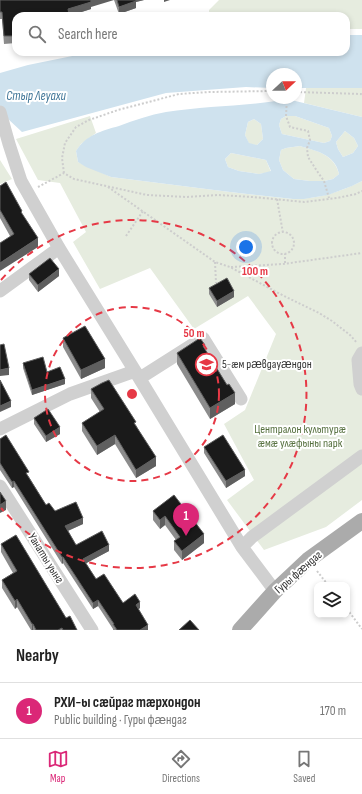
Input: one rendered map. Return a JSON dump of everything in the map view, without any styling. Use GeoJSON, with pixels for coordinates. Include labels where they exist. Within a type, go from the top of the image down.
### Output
{"type":"FeatureCollection","features":[{"type":"Feature","properties":{"kind":"main road","name":"Гуры фӕндаг"},"geometry":{"type":"LineString","coordinates":[[240,630],[275,591],[308,560],[362,521]]}},
{"type":"Feature","properties":{"kind":"street"},"geometry":{"type":"LineString","coordinates":[[0,112],[21,181],[59,248],[138,374],[242,547],[275,591]]}},
{"type":"Feature","properties":{"kind":"street"},"geometry":{"type":"LineString","coordinates":[[0,291],[59,248]]}},
{"type":"Feature","properties":{"kind":"street"},"geometry":{"type":"LineString","coordinates":[[0,429],[70,394],[138,374],[203,338],[241,399]]}},
{"type":"Feature","properties":{"kind":"street"},"geometry":{"type":"LineString","coordinates":[[360,348],[358,360],[360,384],[362,389]]}},
{"type":"Feature","properties":{"kind":"street"},"geometry":{"type":"LineString","coordinates":[[242,547],[252,537],[362,456]]}},
{"type":"Feature","properties":{"kind":"street","name":"Уанаты уынг"},"geometry":{"type":"LineString","coordinates":[[0,486],[92,630]]}},
{"type":"Feature","properties":{"kind":"path"},"geometry":{"type":"LineString","coordinates":[[64,173],[62,158],[65,143],[76,127],[89,120],[118,110],[179,94],[266,91]]}},
{"type":"Feature","properties":{"kind":"path"},"geometry":{"type":"LineString","coordinates":[[302,92],[362,94]]}},
{"type":"Feature","properties":{"kind":"path"},"geometry":{"type":"LineString","coordinates":[[287,104],[286,116],[290,127],[308,131],[310,140],[307,148],[308,156],[316,171],[324,181],[329,198]]}},
{"type":"Feature","properties":{"kind":"path"},"geometry":{"type":"LineString","coordinates":[[64,173],[74,179],[147,195],[187,197],[218,195],[252,196],[304,202],[356,194],[362,191]]}},
{"type":"Feature","properties":{"kind":"path"},"geometry":{"type":"LineString","coordinates":[[28,193],[64,173]]}},
{"type":"Feature","properties":{"kind":"path"},"geometry":{"type":"LineString","coordinates":[[107,186],[215,262],[230,267],[332,321],[350,335],[360,348]]}},
{"type":"Feature","properties":{"kind":"path"},"geometry":{"type":"LineString","coordinates":[[277,199],[283,233]]}},
{"type":"Feature","properties":{"kind":"path"},"geometry":{"type":"LineString","coordinates":[[126,236],[142,211]]}},
{"type":"Feature","properties":{"kind":"path"},"geometry":{"type":"LineString","coordinates":[[283,233],[290,235],[294,241],[293,248],[289,253],[285,254],[278,253],[273,245],[274,238],[283,233]]}},
{"type":"Feature","properties":{"kind":"path"},"geometry":{"type":"LineString","coordinates":[[230,267],[285,263],[362,253]]}},
{"type":"Feature","properties":{"kind":"path"},"geometry":{"type":"LineString","coordinates":[[285,254],[285,263]]}},
{"type":"Feature","properties":{"kind":"path"},"geometry":{"type":"LineString","coordinates":[[215,262],[216,283]]}},
{"type":"Feature","properties":{"kind":"path"},"geometry":{"type":"LineString","coordinates":[[308,560],[326,582]]}},
{"type":"Feature","properties":{"kind":"path"},"geometry":{"type":"LineString","coordinates":[[350,614],[362,629]]}},
{"type":"Feature","properties":{"kind":"green space"},"geometry":{"type":"Polygon","coordinates":[[[219,0],[362,0],[362,29],[350,29],[350,12],[209,12],[209,10],[219,0]]]}},
{"type":"Feature","properties":{"kind":"green space"},"geometry":{"type":"Polygon","coordinates":[[[306,88],[362,88],[362,117],[304,103],[306,88]]]}},
{"type":"Feature","properties":{"kind":"green space","name":"Централон культурæ æмæ улæфыны парк"},"geometry":{"type":"Polygon","coordinates":[[[90,116],[96,133],[81,144],[76,151],[78,162],[111,177],[293,199],[311,198],[329,194],[362,181],[362,500],[326,527],[264,550],[227,500],[254,480],[224,424],[245,410],[276,334],[248,296],[194,329],[150,268],[100,289],[73,242],[86,232],[60,183],[38,180],[16,139],[90,116]]]}},
{"type":"Feature","properties":{"kind":"green space"},"geometry":{"type":"Polygon","coordinates":[[[286,116],[295,116],[329,128],[332,136],[330,141],[324,143],[282,134],[279,125],[281,119],[286,116]]]}},
{"type":"Feature","properties":{"kind":"green space"},"geometry":{"type":"Polygon","coordinates":[[[254,119],[261,124],[263,139],[257,145],[249,144],[245,135],[248,122],[254,119]]]}},
{"type":"Feature","properties":{"kind":"green space"},"geometry":{"type":"Polygon","coordinates":[[[345,131],[354,138],[358,146],[353,153],[343,157],[336,142],[345,131]]]}},
{"type":"Feature","properties":{"kind":"green space"},"geometry":{"type":"Polygon","coordinates":[[[300,146],[324,154],[337,167],[339,174],[333,179],[324,181],[294,179],[283,170],[279,160],[281,150],[300,146]]]}},
{"type":"Feature","properties":{"kind":"green space"},"geometry":{"type":"Polygon","coordinates":[[[231,153],[266,160],[271,172],[259,174],[239,171],[228,167],[225,159],[231,153]]]}},
{"type":"Feature","properties":{"kind":"green space"},"geometry":{"type":"Polygon","coordinates":[[[0,160],[12,179],[0,184],[0,160]]]}},
{"type":"Feature","properties":{"kind":"water","name":"Стыр Леуахи"},"geometry":{"type":"Polygon","coordinates":[[[350,35],[362,35],[362,88],[302,88],[302,68],[266,68],[266,88],[246,87],[166,93],[22,132],[7,118],[0,119],[0,73],[28,65],[72,56],[350,56],[350,35]]]}},
{"type":"Feature","properties":{"kind":"water"},"geometry":{"type":"Polygon","coordinates":[[[266,102],[266,104],[302,104],[302,103],[362,117],[362,181],[328,195],[304,199],[293,199],[111,177],[86,167],[78,162],[76,151],[84,141],[94,134],[142,118],[166,112],[205,107],[266,102]],[[286,116],[281,119],[279,125],[282,134],[324,143],[330,141],[332,136],[329,128],[295,116],[286,116]],[[254,119],[248,122],[245,135],[249,143],[257,145],[263,139],[261,124],[254,119]],[[345,131],[336,142],[343,157],[353,153],[358,146],[354,138],[345,131]],[[300,146],[281,150],[279,160],[283,170],[294,179],[324,181],[333,179],[339,174],[337,167],[324,154],[300,146]],[[231,153],[225,159],[228,167],[239,171],[259,174],[271,171],[266,160],[231,153]]]}},
{"type":"Feature","properties":{"kind":"building"},"geometry":{"type":"Polygon","coordinates":[[[0,0],[91,0],[91,2],[68,9],[68,12],[12,12],[12,36],[4,36],[2,12],[0,12],[0,0]]]}},
{"type":"Feature","properties":{"kind":"building"},"geometry":{"type":"Polygon","coordinates":[[[117,0],[136,0],[136,1],[119,7],[117,0]]]}},
{"type":"Feature","properties":{"kind":"building"},"geometry":{"type":"Polygon","coordinates":[[[6,182],[22,211],[21,212],[38,238],[0,263],[0,243],[14,234],[0,210],[0,186],[6,182]]]}},
{"type":"Feature","properties":{"kind":"building"},"geometry":{"type":"Polygon","coordinates":[[[50,258],[59,269],[38,285],[29,274],[50,258]]]}},
{"type":"Feature","properties":{"kind":"building"},"geometry":{"type":"Polygon","coordinates":[[[227,278],[234,291],[217,301],[209,288],[227,278]]]}},
{"type":"Feature","properties":{"kind":"building"},"geometry":{"type":"Polygon","coordinates":[[[85,326],[105,359],[81,370],[63,338],[85,326]]]}},
{"type":"Feature","properties":{"kind":"building"},"geometry":{"type":"Polygon","coordinates":[[[200,338],[205,345],[203,346],[227,385],[229,384],[235,393],[210,408],[177,353],[200,338]]]}},
{"type":"Feature","properties":{"kind":"building"},"geometry":{"type":"Polygon","coordinates":[[[4,344],[9,368],[0,370],[0,345],[4,344]]]}},
{"type":"Feature","properties":{"kind":"building"},"geometry":{"type":"Polygon","coordinates":[[[43,357],[47,372],[60,367],[65,379],[32,390],[23,363],[43,357]]]}},
{"type":"Feature","properties":{"kind":"building"},"geometry":{"type":"Polygon","coordinates":[[[0,380],[11,401],[0,406],[0,380]]]}},
{"type":"Feature","properties":{"kind":"building"},"geometry":{"type":"Polygon","coordinates":[[[109,380],[156,457],[136,470],[115,435],[97,446],[82,423],[104,409],[91,389],[109,380]]]}},
{"type":"Feature","properties":{"kind":"building"},"geometry":{"type":"Polygon","coordinates":[[[48,409],[60,427],[46,436],[34,418],[48,409]]]}},
{"type":"Feature","properties":{"kind":"building"},"geometry":{"type":"Polygon","coordinates":[[[6,435],[29,472],[26,473],[46,505],[49,503],[55,511],[76,502],[83,518],[65,526],[76,545],[102,531],[109,545],[83,559],[96,579],[104,574],[123,603],[135,594],[140,602],[136,605],[148,625],[140,630],[117,630],[98,600],[93,603],[14,481],[12,482],[0,463],[0,439],[6,435]]]}},
{"type":"Feature","properties":{"kind":"building"},"geometry":{"type":"Polygon","coordinates":[[[223,435],[245,470],[226,481],[204,447],[223,435]]]}},
{"type":"Feature","properties":{"kind":"building"},"geometry":{"type":"Polygon","coordinates":[[[0,492],[6,501],[0,505],[0,492]]]}},
{"type":"Feature","properties":{"kind":"building"},"geometry":{"type":"Polygon","coordinates":[[[174,495],[204,534],[182,551],[174,541],[180,537],[165,516],[160,520],[153,511],[174,495]]]}},
{"type":"Feature","properties":{"kind":"building"},"geometry":{"type":"Polygon","coordinates":[[[16,535],[66,618],[70,616],[77,630],[63,630],[62,628],[58,630],[36,630],[17,599],[15,601],[2,580],[17,571],[1,544],[16,535]]]}},
{"type":"Feature","properties":{"kind":"building"},"geometry":{"type":"Polygon","coordinates":[[[190,620],[199,630],[179,630],[190,620]]]}},
{"type":"Feature","properties":{"kind":"place","name":"5-æм рӕвдауӕндон"},"geometry":{"type":"Point","coordinates":[206,364]}},
{"type":"Feature","properties":{"kind":"place","name":"РХИ-ы сæйраг тæрхондон"},"geometry":{"type":"Point","coordinates":[186,536]}}]}
